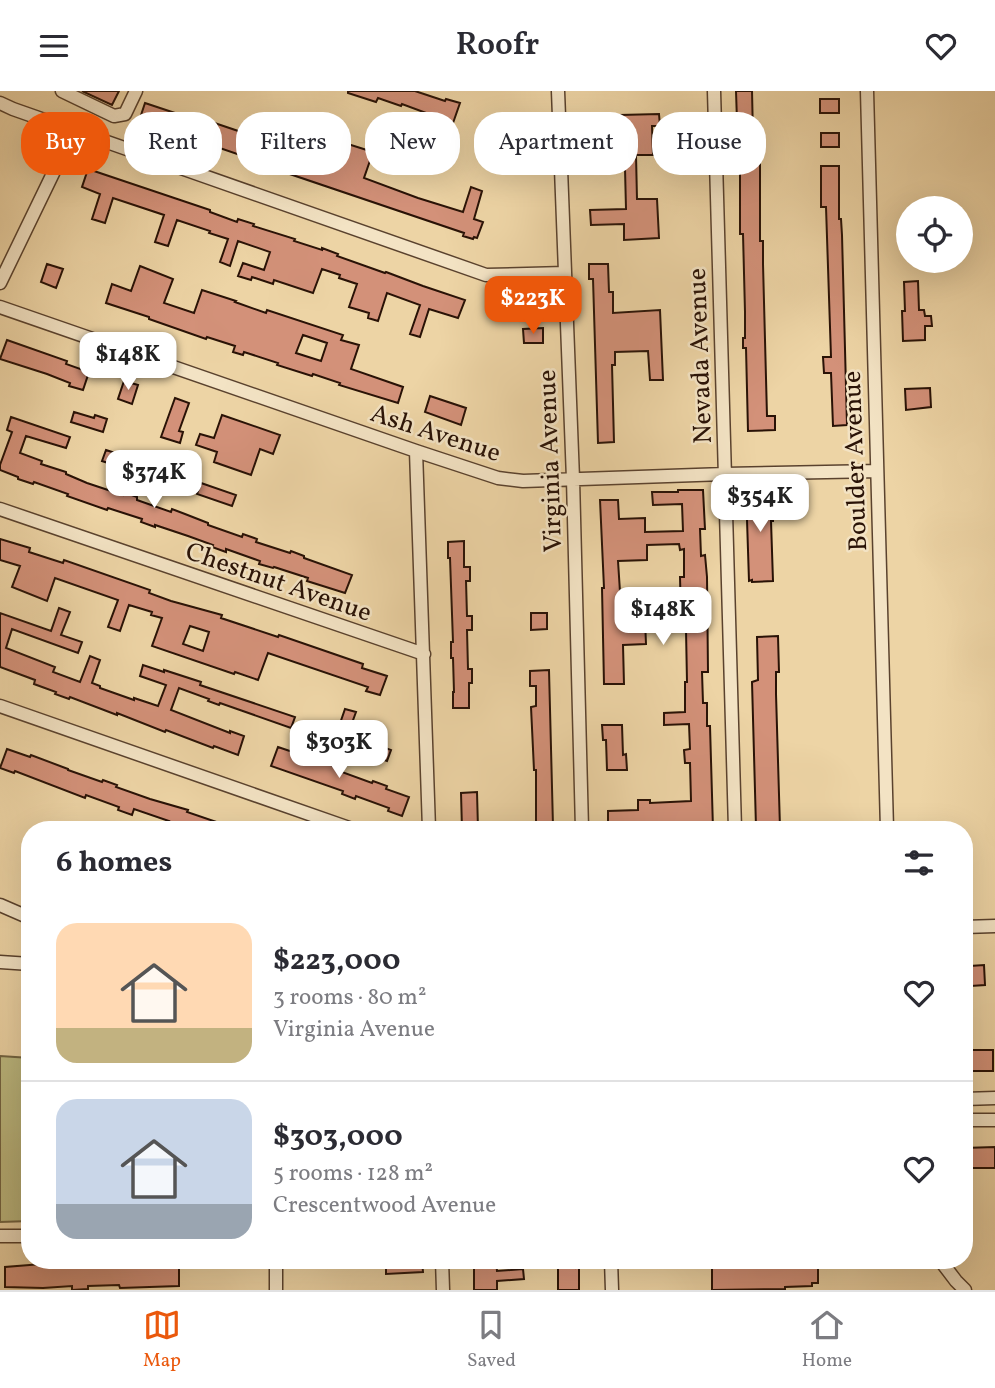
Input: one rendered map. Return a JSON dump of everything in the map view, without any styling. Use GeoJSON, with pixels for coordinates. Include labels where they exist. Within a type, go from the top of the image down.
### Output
{"type":"FeatureCollection","features":[{"type":"Feature","properties":{"kind":"street"},"geometry":{"type":"LineString","coordinates":[[62,91],[114,116],[125,114],[136,91]]}},
{"type":"Feature","properties":{"kind":"street","name":"Virginia Avenue"},"geometry":{"type":"LineString","coordinates":[[558,91],[573,479],[582,821]]}},
{"type":"Feature","properties":{"kind":"street","name":"Nevada Avenue"},"geometry":{"type":"LineString","coordinates":[[714,91],[735,821]]}},
{"type":"Feature","properties":{"kind":"street","name":"Boulder Avenue"},"geometry":{"type":"LineString","coordinates":[[867,91],[887,821]]}},
{"type":"Feature","properties":{"kind":"street"},"geometry":{"type":"LineString","coordinates":[[0,103],[22,112]]}},
{"type":"Feature","properties":{"kind":"street"},"geometry":{"type":"LineString","coordinates":[[110,143],[486,275],[565,273]]}},
{"type":"Feature","properties":{"kind":"street"},"geometry":{"type":"LineString","coordinates":[[0,283],[52,175]]}},
{"type":"Feature","properties":{"kind":"street","name":"Ash Avenue"},"geometry":{"type":"LineString","coordinates":[[0,307],[498,478],[523,481],[877,471]]}},
{"type":"Feature","properties":{"kind":"street"},"geometry":{"type":"LineString","coordinates":[[416,451],[429,821]]}},
{"type":"Feature","properties":{"kind":"street","name":"Chestnut Avenue"},"geometry":{"type":"LineString","coordinates":[[0,509],[424,655]]}},
{"type":"Feature","properties":{"kind":"street"},"geometry":{"type":"LineString","coordinates":[[0,706],[329,821]]}},
{"type":"Feature","properties":{"kind":"street"},"geometry":{"type":"LineString","coordinates":[[0,905],[21,914]]}},
{"type":"Feature","properties":{"kind":"street"},"geometry":{"type":"LineString","coordinates":[[973,927],[995,926]]}},
{"type":"Feature","properties":{"kind":"street"},"geometry":{"type":"LineString","coordinates":[[0,962],[21,963]]}},
{"type":"Feature","properties":{"kind":"street"},"geometry":{"type":"LineString","coordinates":[[973,1098],[995,1098]]}},
{"type":"Feature","properties":{"kind":"street"},"geometry":{"type":"LineString","coordinates":[[973,1120],[995,1120]]}},
{"type":"Feature","properties":{"kind":"street"},"geometry":{"type":"LineString","coordinates":[[0,1237],[21,1236]]}},
{"type":"Feature","properties":{"kind":"street"},"geometry":{"type":"LineString","coordinates":[[275,1269],[276,1290]]}},
{"type":"Feature","properties":{"kind":"street"},"geometry":{"type":"LineString","coordinates":[[442,1269],[443,1290]]}},
{"type":"Feature","properties":{"kind":"street"},"geometry":{"type":"LineString","coordinates":[[611,1269],[612,1290]]}},
{"type":"Feature","properties":{"kind":"street"},"geometry":{"type":"LineString","coordinates":[[947,1269],[965,1290]]}},
{"type":"Feature","properties":{"kind":"shaded area"},"geometry":{"type":"Polygon","coordinates":[[[0,1056],[21,1057],[21,1221],[0,1222],[0,1056]]]}},
{"type":"Feature","properties":{"kind":"building"},"geometry":{"type":"Polygon","coordinates":[[[82,91],[119,91],[112,105],[82,91]]]}},
{"type":"Feature","properties":{"kind":"building"},"geometry":{"type":"Polygon","coordinates":[[[415,91],[460,103],[457,112],[423,112],[402,104],[401,106],[378,98],[376,102],[348,93],[415,91]]]}},
{"type":"Feature","properties":{"kind":"building"},"geometry":{"type":"Polygon","coordinates":[[[736,91],[752,91],[752,112],[737,112],[736,91]]]}},
{"type":"Feature","properties":{"kind":"building"},"geometry":{"type":"Polygon","coordinates":[[[820,99],[839,99],[839,113],[820,113],[820,99]]]}},
{"type":"Feature","properties":{"kind":"building"},"geometry":{"type":"Polygon","coordinates":[[[145,103],[172,112],[142,112],[145,103]]]}},
{"type":"Feature","properties":{"kind":"building"},"geometry":{"type":"Polygon","coordinates":[[[652,114],[652,155],[638,155],[638,115],[652,114]]]}},
{"type":"Feature","properties":{"kind":"building"},"geometry":{"type":"Polygon","coordinates":[[[222,126],[236,130],[236,154],[222,149],[222,126]]]}},
{"type":"Feature","properties":{"kind":"building"},"geometry":{"type":"Polygon","coordinates":[[[821,133],[839,133],[839,147],[821,147],[821,133]]]}},
{"type":"Feature","properties":{"kind":"building"},"geometry":{"type":"Polygon","coordinates":[[[351,145],[365,149],[364,178],[418,198],[463,212],[471,187],[482,191],[474,219],[483,222],[477,238],[463,236],[464,233],[293,175],[351,175],[351,145]]]}},
{"type":"Feature","properties":{"kind":"building"},"geometry":{"type":"Polygon","coordinates":[[[821,166],[839,166],[847,425],[833,426],[831,373],[824,373],[823,357],[831,357],[826,207],[821,207],[821,166]]]}},
{"type":"Feature","properties":{"kind":"building"},"geometry":{"type":"Polygon","coordinates":[[[86,175],[106,175],[210,210],[237,222],[238,219],[254,224],[253,226],[295,239],[294,241],[322,248],[338,254],[337,256],[465,300],[458,318],[429,309],[420,337],[410,334],[420,305],[387,293],[378,321],[368,318],[369,313],[349,307],[357,284],[322,269],[313,293],[274,280],[273,284],[252,277],[251,280],[238,276],[243,263],[264,270],[270,252],[238,241],[230,266],[220,262],[228,239],[177,220],[168,246],[155,242],[164,215],[113,198],[105,223],[92,219],[100,194],[82,187],[86,175]]]}},
{"type":"Feature","properties":{"kind":"building"},"geometry":{"type":"Polygon","coordinates":[[[625,175],[636,175],[637,199],[657,199],[659,238],[624,240],[624,224],[591,225],[590,210],[626,209],[625,175]]]}},
{"type":"Feature","properties":{"kind":"building"},"geometry":{"type":"Polygon","coordinates":[[[740,175],[760,175],[767,416],[775,416],[775,430],[748,431],[746,348],[743,348],[743,234],[740,234],[740,175]]]}},
{"type":"Feature","properties":{"kind":"building"},"geometry":{"type":"Polygon","coordinates":[[[47,264],[63,269],[56,288],[41,282],[47,264]]]}},
{"type":"Feature","properties":{"kind":"building"},"geometry":{"type":"Polygon","coordinates":[[[589,264],[608,264],[609,292],[613,292],[613,313],[660,310],[663,380],[650,380],[648,351],[615,352],[615,365],[612,365],[614,442],[598,443],[593,279],[589,279],[589,264]]]}},
{"type":"Feature","properties":{"kind":"building"},"geometry":{"type":"Polygon","coordinates":[[[140,266],[173,279],[164,303],[194,313],[202,290],[266,313],[267,310],[343,335],[341,340],[359,345],[351,369],[403,387],[398,403],[244,352],[243,355],[233,352],[235,346],[207,337],[206,339],[106,303],[112,284],[131,291],[140,266]],[[303,335],[296,353],[321,361],[327,343],[303,335]]]}},
{"type":"Feature","properties":{"kind":"building"},"geometry":{"type":"Polygon","coordinates":[[[918,281],[919,310],[924,310],[925,316],[931,316],[932,326],[925,326],[925,340],[903,341],[904,282],[918,281]]]}},
{"type":"Feature","properties":{"kind":"building"},"geometry":{"type":"Polygon","coordinates":[[[543,328],[543,343],[524,343],[523,329],[543,328]]]}},
{"type":"Feature","properties":{"kind":"building"},"geometry":{"type":"Polygon","coordinates":[[[7,340],[67,361],[66,364],[89,372],[83,390],[47,374],[0,359],[7,340]]]}},
{"type":"Feature","properties":{"kind":"building"},"geometry":{"type":"Polygon","coordinates":[[[124,381],[138,385],[132,404],[118,399],[124,381]]]}},
{"type":"Feature","properties":{"kind":"building"},"geometry":{"type":"Polygon","coordinates":[[[930,388],[931,407],[906,410],[905,389],[930,388]]]}},
{"type":"Feature","properties":{"kind":"building"},"geometry":{"type":"Polygon","coordinates":[[[430,396],[466,408],[461,425],[425,412],[430,396]]]}},
{"type":"Feature","properties":{"kind":"building"},"geometry":{"type":"Polygon","coordinates":[[[175,398],[189,403],[179,431],[183,432],[180,443],[161,437],[175,398]]]}},
{"type":"Feature","properties":{"kind":"building"},"geometry":{"type":"Polygon","coordinates":[[[74,412],[107,419],[103,432],[71,422],[74,412]]]}},
{"type":"Feature","properties":{"kind":"building"},"geometry":{"type":"Polygon","coordinates":[[[222,415],[280,435],[273,454],[260,449],[251,475],[214,462],[217,452],[196,445],[200,434],[214,438],[222,415]]]}},
{"type":"Feature","properties":{"kind":"building"},"geometry":{"type":"Polygon","coordinates":[[[11,417],[70,437],[66,448],[26,436],[20,453],[87,483],[123,495],[124,492],[137,497],[137,500],[171,512],[172,509],[208,525],[242,537],[243,534],[257,539],[256,542],[290,553],[291,551],[352,575],[345,593],[307,581],[308,578],[259,564],[260,561],[226,549],[226,552],[188,536],[141,522],[142,519],[108,508],[107,510],[34,482],[33,484],[18,479],[0,470],[12,432],[7,430],[11,417]]]}},
{"type":"Feature","properties":{"kind":"building"},"geometry":{"type":"Polygon","coordinates":[[[106,450],[166,469],[161,482],[102,461],[106,450]]]}},
{"type":"Feature","properties":{"kind":"building"},"geometry":{"type":"Polygon","coordinates":[[[201,483],[236,495],[232,506],[197,494],[201,483]]]}},
{"type":"Feature","properties":{"kind":"building"},"geometry":{"type":"Polygon","coordinates":[[[773,488],[773,581],[752,582],[749,581],[746,489],[773,488]]]}},
{"type":"Feature","properties":{"kind":"building"},"geometry":{"type":"Polygon","coordinates":[[[703,490],[705,529],[700,529],[701,556],[705,555],[707,577],[708,672],[702,672],[703,703],[707,703],[707,726],[710,726],[713,821],[608,821],[608,811],[638,810],[638,800],[650,800],[650,803],[691,801],[690,763],[685,763],[684,750],[690,749],[689,724],[664,725],[664,713],[685,712],[686,630],[680,630],[679,616],[684,549],[680,550],[679,544],[647,545],[647,560],[618,561],[621,607],[648,607],[648,619],[645,619],[646,644],[623,645],[624,684],[604,684],[600,500],[618,500],[619,519],[645,518],[645,532],[683,531],[682,504],[653,505],[652,492],[703,490]]]}},
{"type":"Feature","properties":{"kind":"building"},"geometry":{"type":"Polygon","coordinates":[[[0,539],[30,548],[29,552],[63,563],[64,560],[150,590],[149,593],[171,601],[222,615],[221,618],[363,664],[362,668],[387,676],[380,695],[366,691],[368,687],[268,653],[258,680],[235,672],[234,674],[152,646],[162,618],[151,615],[152,612],[129,605],[120,631],[108,627],[118,600],[55,578],[47,601],[12,587],[20,566],[0,560],[0,539]],[[190,626],[183,644],[203,651],[209,632],[190,626]]]}},
{"type":"Feature","properties":{"kind":"building"},"geometry":{"type":"Polygon","coordinates":[[[464,541],[464,567],[470,567],[470,581],[466,581],[467,616],[472,616],[472,630],[467,630],[468,669],[472,669],[472,683],[469,683],[469,708],[453,708],[448,542],[464,541]]]}},
{"type":"Feature","properties":{"kind":"building"},"geometry":{"type":"Polygon","coordinates":[[[59,608],[70,612],[61,635],[82,642],[78,653],[12,629],[6,648],[55,667],[53,672],[80,682],[90,656],[100,660],[92,683],[134,700],[158,706],[166,685],[140,676],[143,665],[164,670],[295,717],[291,728],[220,703],[219,705],[179,688],[171,710],[244,736],[238,755],[55,694],[56,692],[34,684],[35,680],[0,667],[0,613],[51,631],[59,608]]]}},
{"type":"Feature","properties":{"kind":"building"},"geometry":{"type":"Polygon","coordinates":[[[531,613],[547,613],[547,629],[531,630],[531,613]]]}},
{"type":"Feature","properties":{"kind":"building"},"geometry":{"type":"Polygon","coordinates":[[[778,636],[779,672],[776,672],[776,694],[780,821],[756,821],[752,682],[758,680],[757,637],[778,636]]]}},
{"type":"Feature","properties":{"kind":"building"},"geometry":{"type":"Polygon","coordinates":[[[549,670],[553,821],[536,821],[536,770],[531,707],[536,706],[536,686],[530,686],[530,671],[549,670]]]}},
{"type":"Feature","properties":{"kind":"building"},"geometry":{"type":"Polygon","coordinates":[[[345,709],[356,712],[348,734],[391,750],[387,761],[339,744],[338,749],[304,736],[307,725],[336,735],[345,709]]]}},
{"type":"Feature","properties":{"kind":"building"},"geometry":{"type":"Polygon","coordinates":[[[602,725],[622,725],[623,755],[626,754],[627,770],[607,770],[606,740],[603,740],[602,725]]]}},
{"type":"Feature","properties":{"kind":"building"},"geometry":{"type":"Polygon","coordinates":[[[278,747],[340,768],[339,771],[387,786],[386,789],[409,797],[402,816],[388,811],[389,808],[356,796],[355,799],[342,794],[343,791],[271,766],[278,747]]]}},
{"type":"Feature","properties":{"kind":"building"},"geometry":{"type":"Polygon","coordinates":[[[7,749],[30,757],[31,755],[102,782],[103,780],[213,821],[169,821],[134,809],[132,815],[118,810],[119,807],[86,795],[85,798],[15,771],[14,773],[0,768],[7,749]]]}},
{"type":"Feature","properties":{"kind":"building"},"geometry":{"type":"Polygon","coordinates":[[[477,792],[478,821],[462,821],[461,793],[477,792]]]}},
{"type":"Feature","properties":{"kind":"building"},"geometry":{"type":"Polygon","coordinates":[[[984,965],[985,985],[973,986],[973,966],[984,965]]]}},
{"type":"Feature","properties":{"kind":"building"},"geometry":{"type":"Polygon","coordinates":[[[973,1050],[993,1050],[993,1071],[973,1071],[973,1050]]]}},
{"type":"Feature","properties":{"kind":"building"},"geometry":{"type":"Polygon","coordinates":[[[995,1147],[995,1168],[973,1168],[973,1148],[995,1147]]]}},
{"type":"Feature","properties":{"kind":"building"},"geometry":{"type":"Polygon","coordinates":[[[5,1267],[179,1269],[179,1286],[88,1286],[88,1289],[72,1290],[72,1286],[5,1287],[5,1267]]]}},
{"type":"Feature","properties":{"kind":"building"},"geometry":{"type":"Polygon","coordinates":[[[386,1269],[423,1269],[423,1272],[386,1274],[386,1269]]]}},
{"type":"Feature","properties":{"kind":"building"},"geometry":{"type":"Polygon","coordinates":[[[474,1269],[523,1269],[524,1279],[497,1281],[497,1290],[474,1290],[474,1269]]]}},
{"type":"Feature","properties":{"kind":"building"},"geometry":{"type":"Polygon","coordinates":[[[558,1269],[579,1269],[579,1290],[558,1290],[558,1269]]]}},
{"type":"Feature","properties":{"kind":"building"},"geometry":{"type":"Polygon","coordinates":[[[712,1269],[818,1269],[818,1283],[812,1283],[812,1286],[712,1290],[712,1269]]]}}]}
